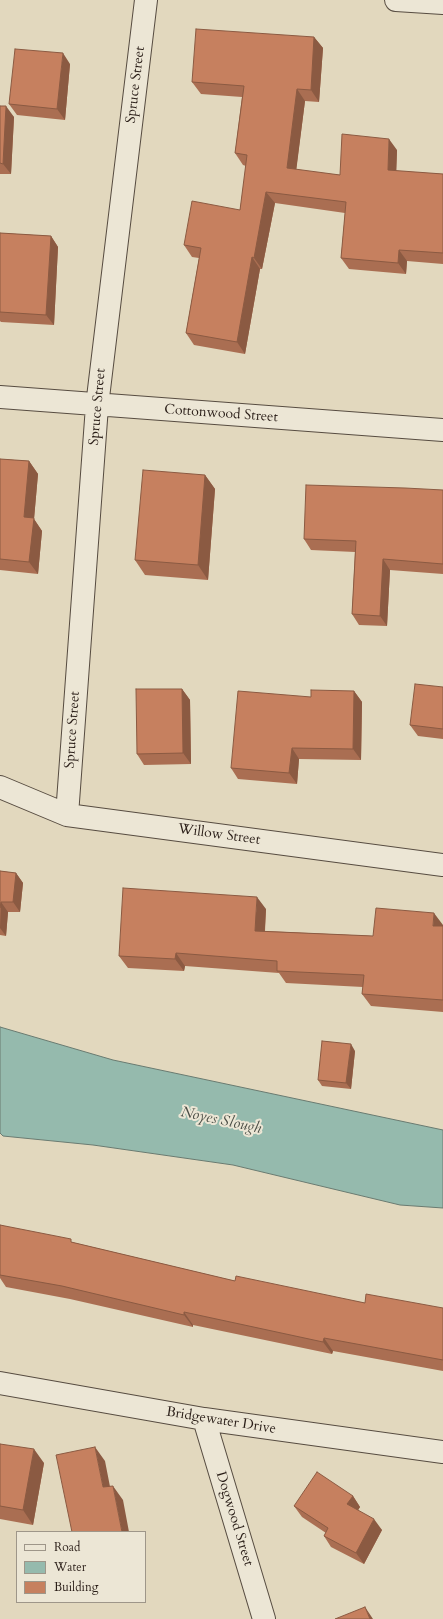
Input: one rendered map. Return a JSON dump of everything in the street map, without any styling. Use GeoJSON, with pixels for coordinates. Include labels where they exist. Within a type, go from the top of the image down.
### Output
{"type":"FeatureCollection","features":[{"type":"Feature","properties":{"kind":"street","name":"Spruce Street"},"geometry":{"type":"LineString","coordinates":[[67,815],[97,406],[146,0]]}},
{"type":"Feature","properties":{"kind":"street"},"geometry":{"type":"LineString","coordinates":[[396,0],[443,3]]}},
{"type":"Feature","properties":{"kind":"street","name":"Cottonwood Street"},"geometry":{"type":"LineString","coordinates":[[0,397],[97,406],[443,430]]}},
{"type":"Feature","properties":{"kind":"street","name":"Willow Street"},"geometry":{"type":"LineString","coordinates":[[0,787],[67,815],[443,865]]}},
{"type":"Feature","properties":{"kind":"street","name":"Bridgewater Drive"},"geometry":{"type":"LineString","coordinates":[[0,1383],[204,1419],[443,1452]]}},
{"type":"Feature","properties":{"kind":"street","name":"Dogwood Street"},"geometry":{"type":"LineString","coordinates":[[204,1419],[264,1619]]}},
{"type":"Feature","properties":{"kind":"water","name":"Noyes Slough"},"geometry":{"type":"Polygon","coordinates":[[[0,1027],[113,1060],[443,1130],[443,1208],[400,1205],[233,1165],[93,1145],[3,1136],[0,1133],[0,1027]]]}},
{"type":"Feature","properties":{"kind":"building"},"geometry":{"type":"Polygon","coordinates":[[[196,29],[314,37],[311,90],[297,89],[287,168],[340,175],[342,134],[389,139],[388,170],[443,174],[443,253],[399,250],[398,263],[341,258],[346,202],[266,192],[254,258],[252,257],[237,342],[186,333],[201,248],[184,245],[192,201],[240,210],[247,155],[235,153],[244,86],[192,82],[196,29]]]}},
{"type":"Feature","properties":{"kind":"building"},"geometry":{"type":"Polygon","coordinates":[[[15,49],[63,53],[57,109],[9,104],[15,49]]]}},
{"type":"Feature","properties":{"kind":"building"},"geometry":{"type":"Polygon","coordinates":[[[0,106],[6,106],[3,164],[0,163],[0,106]]]}},
{"type":"Feature","properties":{"kind":"building"},"geometry":{"type":"Polygon","coordinates":[[[0,233],[51,236],[46,315],[0,312],[0,233]]]}},
{"type":"Feature","properties":{"kind":"building"},"geometry":{"type":"Polygon","coordinates":[[[0,459],[29,461],[24,517],[34,518],[29,562],[0,559],[0,459]]]}},
{"type":"Feature","properties":{"kind":"building"},"geometry":{"type":"Polygon","coordinates":[[[143,470],[205,475],[198,565],[135,560],[143,470]]]}},
{"type":"Feature","properties":{"kind":"building"},"geometry":{"type":"Polygon","coordinates":[[[306,485],[443,490],[443,564],[383,559],[380,616],[352,614],[356,541],[304,539],[306,485]]]}},
{"type":"Feature","properties":{"kind":"building"},"geometry":{"type":"Polygon","coordinates":[[[415,684],[443,687],[443,729],[410,725],[415,684]]]}},
{"type":"Feature","properties":{"kind":"building"},"geometry":{"type":"Polygon","coordinates":[[[136,689],[182,689],[183,753],[137,754],[136,689]]]}},
{"type":"Feature","properties":{"kind":"building"},"geometry":{"type":"Polygon","coordinates":[[[311,690],[354,691],[353,749],[292,748],[289,773],[231,768],[238,691],[311,697],[311,690]]]}},
{"type":"Feature","properties":{"kind":"building"},"geometry":{"type":"Polygon","coordinates":[[[0,871],[16,873],[13,902],[1,902],[0,908],[0,871]]]}},
{"type":"Feature","properties":{"kind":"building"},"geometry":{"type":"Polygon","coordinates":[[[123,888],[257,897],[255,931],[373,936],[376,908],[434,913],[433,926],[443,926],[443,1000],[362,994],[364,975],[277,971],[277,961],[176,953],[175,959],[119,956],[123,888]]]}},
{"type":"Feature","properties":{"kind":"building"},"geometry":{"type":"Polygon","coordinates":[[[322,1041],[351,1044],[346,1083],[318,1080],[322,1041]]]}},
{"type":"Feature","properties":{"kind":"building"},"geometry":{"type":"Polygon","coordinates":[[[0,1225],[71,1239],[71,1242],[235,1281],[236,1276],[365,1303],[366,1294],[443,1308],[443,1360],[324,1338],[323,1342],[184,1312],[184,1315],[62,1286],[0,1275],[0,1225]]]}},
{"type":"Feature","properties":{"kind":"building"},"geometry":{"type":"Polygon","coordinates":[[[0,1444],[34,1449],[23,1510],[0,1506],[0,1444]]]}},
{"type":"Feature","properties":{"kind":"building"},"geometry":{"type":"Polygon","coordinates":[[[95,1447],[103,1487],[113,1486],[122,1531],[72,1531],[56,1455],[95,1447]]]}},
{"type":"Feature","properties":{"kind":"building"},"geometry":{"type":"Polygon","coordinates":[[[317,1472],[353,1496],[347,1504],[374,1519],[356,1553],[324,1536],[328,1528],[294,1506],[317,1472]]]}},
{"type":"Feature","properties":{"kind":"building"},"geometry":{"type":"Polygon","coordinates":[[[365,1607],[370,1619],[335,1619],[365,1607]]]}}]}
